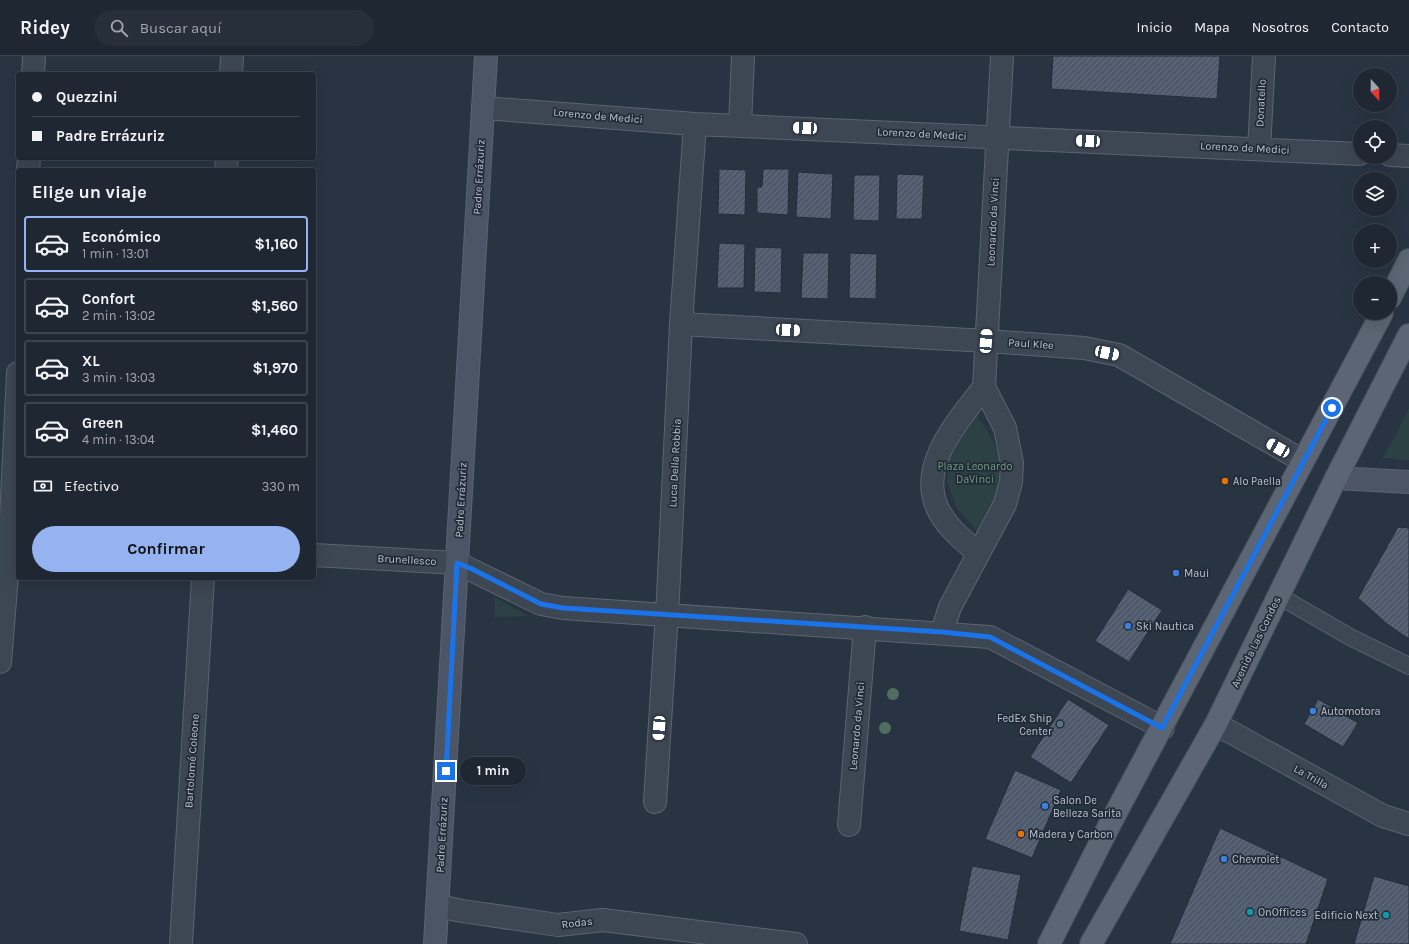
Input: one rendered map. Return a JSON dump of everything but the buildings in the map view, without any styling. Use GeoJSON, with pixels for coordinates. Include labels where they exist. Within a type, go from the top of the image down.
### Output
{"type":"FeatureCollection","features":[{"type":"Feature","properties":{"kind":"main road"},"geometry":{"type":"LineString","coordinates":[[1397,284],[1409,260]]}},
{"type":"Feature","properties":{"kind":"main road"},"geometry":{"type":"LineString","coordinates":[[1049,944],[1111,822],[1378,320]]}},
{"type":"Feature","properties":{"kind":"main road","name":"Avenida Las Condes"},"geometry":{"type":"LineString","coordinates":[[1091,944],[1216,724],[1336,478],[1409,335]]}},
{"type":"Feature","properties":{"kind":"street"},"geometry":{"type":"LineString","coordinates":[[33,72],[34,56]]}},
{"type":"Feature","properties":{"kind":"street"},"geometry":{"type":"LineString","coordinates":[[231,72],[232,56]]}},
{"type":"Feature","properties":{"kind":"street","name":"Padre Errázuriz"},"geometry":{"type":"LineString","coordinates":[[435,944],[486,56]]}},
{"type":"Feature","properties":{"kind":"street"},"geometry":{"type":"LineString","coordinates":[[740,126],[743,56]]}},
{"type":"Feature","properties":{"kind":"street","name":"Leonardo da Vinci"},"geometry":{"type":"LineString","coordinates":[[942,632],[950,607],[1004,504],[1011,482],[1012,463],[1005,428],[984,387],[1002,56]]}},
{"type":"Feature","properties":{"kind":"street","name":"Donatello"},"geometry":{"type":"LineString","coordinates":[[1259,149],[1264,56]]}},
{"type":"Feature","properties":{"kind":"street","name":"Lorenzo de Medici"},"geometry":{"type":"LineString","coordinates":[[483,108],[695,124],[1353,154]]}},
{"type":"Feature","properties":{"kind":"street","name":"Luca Della Robbia"},"geometry":{"type":"LineString","coordinates":[[655,802],[681,324],[695,124]]}},
{"type":"Feature","properties":{"kind":"street"},"geometry":{"type":"LineString","coordinates":[[1397,155],[1409,156]]}},
{"type":"Feature","properties":{"kind":"street","name":"Paul Klee"},"geometry":{"type":"LineString","coordinates":[[681,324],[986,341],[1084,348],[1119,355],[1303,462]]}},
{"type":"Feature","properties":{"kind":"street"},"geometry":{"type":"LineString","coordinates":[[978,553],[956,533],[937,507],[933,486],[937,455],[949,433],[984,387]]}},
{"type":"Feature","properties":{"kind":"street"},"geometry":{"type":"LineString","coordinates":[[0,662],[16,410]]}},
{"type":"Feature","properties":{"kind":"street"},"geometry":{"type":"LineString","coordinates":[[1336,478],[1409,482]]}},
{"type":"Feature","properties":{"kind":"street","name":"Brunellesco"},"geometry":{"type":"LineString","coordinates":[[316,555],[457,563],[541,604],[563,608],[666,616],[942,632],[990,637],[1162,728]]}},
{"type":"Feature","properties":{"kind":"street","name":"Bartolomé Coleone"},"geometry":{"type":"LineString","coordinates":[[181,944],[203,580]]}},
{"type":"Feature","properties":{"kind":"street","name":"Leonardo da Vinci"},"geometry":{"type":"LineString","coordinates":[[849,825],[865,627]]}},
{"type":"Feature","properties":{"kind":"street","name":"La Trilla"},"geometry":{"type":"LineString","coordinates":[[1216,724],[1383,816],[1409,824]]}},
{"type":"Feature","properties":{"kind":"street","name":"Rodas"},"geometry":{"type":"LineString","coordinates":[[438,906],[558,925],[603,920],[716,939],[796,944]]}},
{"type":"Feature","properties":{"kind":"lane"},"geometry":{"type":"LineString","coordinates":[[1279,596],[1350,637],[1409,666]]}},
{"type":"Feature","properties":{"kind":"green space"},"geometry":{"type":"Polygon","coordinates":[[[1409,408],[1409,460],[1382,458],[1397,433],[1409,408]]]}},
{"type":"Feature","properties":{"kind":"green space","name":"Plaza Leonardo DaVinci"},"geometry":{"type":"Polygon","coordinates":[[[976,414],[995,445],[1001,465],[1001,475],[996,494],[977,531],[956,507],[947,480],[952,447],[976,414]]]}},
{"type":"Feature","properties":{"kind":"green space"},"geometry":{"type":"Polygon","coordinates":[[[495,597],[528,616],[494,617],[495,597]]]}},
{"type":"Feature","properties":{"kind":"place","name":"Alo Paella"},"geometry":{"type":"Point","coordinates":[1225,481]}},
{"type":"Feature","properties":{"kind":"place","name":"Maui"},"geometry":{"type":"Point","coordinates":[1176,573]}},
{"type":"Feature","properties":{"kind":"place","name":"Ski Nautica"},"geometry":{"type":"Point","coordinates":[1128,626]}},
{"type":"Feature","properties":{"kind":"place","name":"Automotora"},"geometry":{"type":"Point","coordinates":[1313,711]}},
{"type":"Feature","properties":{"kind":"place","name":"FedEx Ship Center"},"geometry":{"type":"Point","coordinates":[1060,724]}},
{"type":"Feature","properties":{"kind":"place","name":"Salon De Belleza Sarita"},"geometry":{"type":"Point","coordinates":[1045,806]}},
{"type":"Feature","properties":{"kind":"place","name":"Madera y Carbon"},"geometry":{"type":"Point","coordinates":[1021,834]}},
{"type":"Feature","properties":{"kind":"place","name":"Chevrolet"},"geometry":{"type":"Point","coordinates":[1224,859]}},
{"type":"Feature","properties":{"kind":"place","name":"OnOffices"},"geometry":{"type":"Point","coordinates":[1250,912]}},
{"type":"Feature","properties":{"kind":"place","name":"Edificio Next"},"geometry":{"type":"Point","coordinates":[1386,915]}},
{"type":"Feature","properties":{"kind":"route"},"geometry":{"type":"LineString","coordinates":[[446,771],[457,563],[541,604],[563,608],[666,616],[942,632],[990,637],[1162,728],[1332,408]]}}]}
